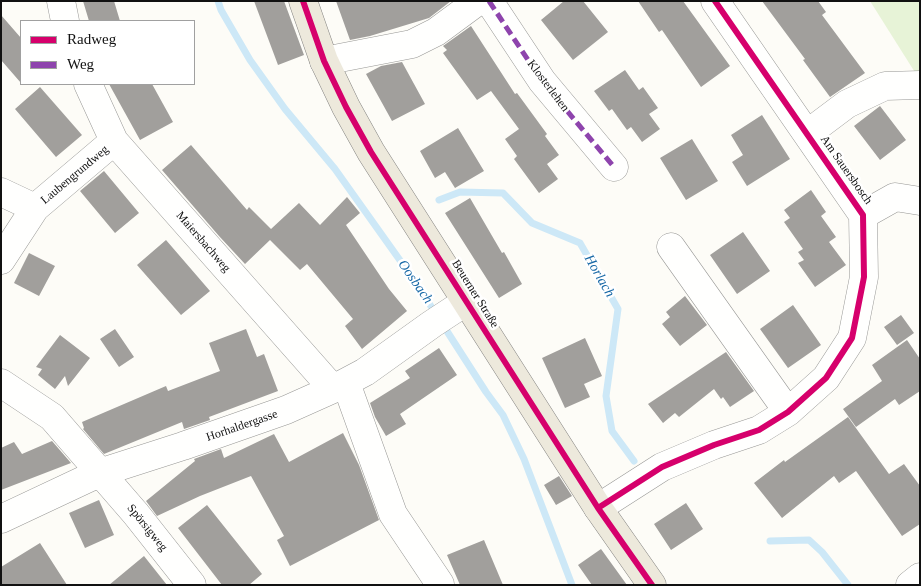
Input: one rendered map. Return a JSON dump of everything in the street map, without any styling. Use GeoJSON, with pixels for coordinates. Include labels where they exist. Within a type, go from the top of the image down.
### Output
{"type":"FeatureCollection","features":[{"type":"Feature","properties":{"kind":"main road","name":"Beuerner Straße"},"geometry":{"type":"LineString","coordinates":[[303,1],[324,61],[450,312],[598,508],[652,585]]}},
{"type":"Feature","properties":{"kind":"street"},"geometry":{"type":"LineString","coordinates":[[61,1],[65,20]]}},
{"type":"Feature","properties":{"kind":"street"},"geometry":{"type":"LineString","coordinates":[[324,61],[412,44],[436,32],[478,1]]}},
{"type":"Feature","properties":{"kind":"street","name":"Klosterlehen"},"geometry":{"type":"LineString","coordinates":[[489,1],[542,81],[614,167]]}},
{"type":"Feature","properties":{"kind":"street","name":"Am Sauersbosch"},"geometry":{"type":"LineString","coordinates":[[598,508],[662,467],[714,445],[759,430],[788,412],[826,378],[852,338],[864,277],[863,215],[715,1]]}},
{"type":"Feature","properties":{"kind":"street","name":"Maiersbachweg"},"geometry":{"type":"LineString","coordinates":[[88,85],[114,141],[339,386]]}},
{"type":"Feature","properties":{"kind":"street"},"geometry":{"type":"LineString","coordinates":[[807,134],[847,104],[885,86],[920,85]]}},
{"type":"Feature","properties":{"kind":"street","name":"Laubengrundweg"},"geometry":{"type":"LineString","coordinates":[[1,260],[35,208],[114,141]]}},
{"type":"Feature","properties":{"kind":"street","name":"Laubengrundweg"},"geometry":{"type":"LineString","coordinates":[[1,192],[35,208]]}},
{"type":"Feature","properties":{"kind":"street","name":"Am Sauersbosch"},"geometry":{"type":"LineString","coordinates":[[863,215],[896,197],[920,201]]}},
{"type":"Feature","properties":{"kind":"street"},"geometry":{"type":"LineString","coordinates":[[671,247],[788,412]]}},
{"type":"Feature","properties":{"kind":"street","name":"Horhaldergasse"},"geometry":{"type":"LineString","coordinates":[[1,519],[99,473],[184,446],[286,410],[339,386],[364,372],[450,312]]}},
{"type":"Feature","properties":{"kind":"street"},"geometry":{"type":"LineString","coordinates":[[1,383],[52,417],[99,473]]}},
{"type":"Feature","properties":{"kind":"street"},"geometry":{"type":"LineString","coordinates":[[339,386],[393,514],[440,584]]}},
{"type":"Feature","properties":{"kind":"street","name":"Spörsigweg"},"geometry":{"type":"LineString","coordinates":[[99,473],[136,514],[192,585]]}},
{"type":"Feature","properties":{"kind":"street"},"geometry":{"type":"LineString","coordinates":[[910,585],[920,577]]}},
{"type":"Feature","properties":{"kind":"green space"},"geometry":{"type":"Polygon","coordinates":[[[870,1],[920,1],[920,75],[916,74],[870,1]]]}},
{"type":"Feature","properties":{"kind":"building"},"geometry":{"type":"Polygon","coordinates":[[[83,1],[114,1],[120,20],[89,20],[83,1]]]}},
{"type":"Feature","properties":{"kind":"building"},"geometry":{"type":"Polygon","coordinates":[[[254,1],[284,1],[304,55],[278,65],[254,1]]]}},
{"type":"Feature","properties":{"kind":"building"},"geometry":{"type":"Polygon","coordinates":[[[336,1],[451,1],[429,18],[370,36],[350,40],[336,1]]]}},
{"type":"Feature","properties":{"kind":"building"},"geometry":{"type":"Polygon","coordinates":[[[564,1],[583,1],[608,32],[573,60],[541,20],[564,1]]]}},
{"type":"Feature","properties":{"kind":"building"},"geometry":{"type":"Polygon","coordinates":[[[638,1],[683,1],[730,66],[701,87],[662,30],[659,32],[638,1]]]}},
{"type":"Feature","properties":{"kind":"building"},"geometry":{"type":"Polygon","coordinates":[[[762,1],[818,1],[826,12],[822,15],[865,73],[830,97],[803,60],[805,59],[762,1]]]}},
{"type":"Feature","properties":{"kind":"building"},"geometry":{"type":"Polygon","coordinates":[[[1,15],[20,37],[20,82],[1,60],[1,15]]]}},
{"type":"Feature","properties":{"kind":"building"},"geometry":{"type":"Polygon","coordinates":[[[471,26],[515,94],[517,93],[547,134],[545,136],[559,155],[547,164],[558,179],[539,193],[514,159],[517,156],[505,139],[519,129],[491,91],[477,100],[443,53],[447,50],[443,46],[471,26]]]}},
{"type":"Feature","properties":{"kind":"building"},"geometry":{"type":"Polygon","coordinates":[[[402,62],[425,104],[392,121],[366,74],[381,66],[402,62]]]}},
{"type":"Feature","properties":{"kind":"building"},"geometry":{"type":"Polygon","coordinates":[[[625,70],[639,90],[643,87],[658,108],[649,114],[660,129],[642,142],[631,127],[627,130],[612,109],[609,111],[594,91],[625,70]]]}},
{"type":"Feature","properties":{"kind":"building"},"geometry":{"type":"Polygon","coordinates":[[[110,85],[153,85],[173,122],[140,140],[110,85]]]}},
{"type":"Feature","properties":{"kind":"building"},"geometry":{"type":"Polygon","coordinates":[[[40,87],[82,135],[56,157],[15,109],[40,87]]]}},
{"type":"Feature","properties":{"kind":"building"},"geometry":{"type":"Polygon","coordinates":[[[880,106],[906,140],[880,160],[854,126],[880,106]]]}},
{"type":"Feature","properties":{"kind":"building"},"geometry":{"type":"Polygon","coordinates":[[[762,115],[790,159],[747,186],[732,162],[743,155],[731,135],[762,115]]]}},
{"type":"Feature","properties":{"kind":"building"},"geometry":{"type":"Polygon","coordinates":[[[458,128],[484,171],[455,188],[445,172],[435,178],[420,151],[458,128]]]}},
{"type":"Feature","properties":{"kind":"building"},"geometry":{"type":"Polygon","coordinates":[[[692,139],[718,181],[686,200],[660,158],[692,139]]]}},
{"type":"Feature","properties":{"kind":"building"},"geometry":{"type":"Polygon","coordinates":[[[191,145],[247,210],[249,207],[271,229],[299,203],[320,225],[347,197],[360,213],[346,225],[389,289],[407,311],[362,349],[345,326],[353,319],[307,264],[300,270],[270,240],[245,264],[162,170],[191,145]]]}},
{"type":"Feature","properties":{"kind":"building"},"geometry":{"type":"Polygon","coordinates":[[[104,171],[139,213],[115,233],[80,191],[104,171]]]}},
{"type":"Feature","properties":{"kind":"building"},"geometry":{"type":"Polygon","coordinates":[[[811,190],[826,212],[821,216],[836,237],[829,242],[846,265],[815,287],[798,263],[804,260],[798,252],[803,249],[784,222],[790,218],[784,210],[811,190]]]}},
{"type":"Feature","properties":{"kind":"building"},"geometry":{"type":"Polygon","coordinates":[[[470,198],[522,284],[499,298],[445,213],[470,198]]]}},
{"type":"Feature","properties":{"kind":"building"},"geometry":{"type":"Polygon","coordinates":[[[743,232],[770,271],[737,294],[710,255],[743,232]]]}},
{"type":"Feature","properties":{"kind":"building"},"geometry":{"type":"Polygon","coordinates":[[[166,240],[210,291],[181,315],[137,265],[166,240]]]}},
{"type":"Feature","properties":{"kind":"building"},"geometry":{"type":"Polygon","coordinates":[[[29,253],[55,266],[39,296],[14,283],[29,253]]]}},
{"type":"Feature","properties":{"kind":"building"},"geometry":{"type":"Polygon","coordinates":[[[685,296],[707,325],[680,346],[662,324],[670,317],[666,312],[685,296]]]}},
{"type":"Feature","properties":{"kind":"building"},"geometry":{"type":"Polygon","coordinates":[[[793,305],[821,345],[788,368],[760,329],[793,305]]]}},
{"type":"Feature","properties":{"kind":"building"},"geometry":{"type":"Polygon","coordinates":[[[901,315],[914,333],[897,345],[884,327],[901,315]]]}},
{"type":"Feature","properties":{"kind":"building"},"geometry":{"type":"Polygon","coordinates":[[[115,329],[134,357],[119,367],[100,339],[115,329]]]}},
{"type":"Feature","properties":{"kind":"building"},"geometry":{"type":"Polygon","coordinates":[[[246,329],[257,357],[264,354],[278,391],[209,417],[210,420],[184,429],[182,422],[104,454],[83,429],[82,422],[166,386],[168,391],[220,371],[209,343],[246,329]]]}},
{"type":"Feature","properties":{"kind":"building"},"geometry":{"type":"Polygon","coordinates":[[[60,335],[90,358],[68,386],[65,376],[55,389],[38,375],[42,369],[36,367],[60,335]]]}},
{"type":"Feature","properties":{"kind":"building"},"geometry":{"type":"Polygon","coordinates":[[[585,338],[602,376],[584,384],[590,397],[565,408],[542,358],[585,338]]]}},
{"type":"Feature","properties":{"kind":"building"},"geometry":{"type":"Polygon","coordinates":[[[907,340],[920,359],[920,391],[899,405],[895,399],[856,427],[843,409],[882,381],[872,365],[907,340]]]}},
{"type":"Feature","properties":{"kind":"building"},"geometry":{"type":"Polygon","coordinates":[[[439,348],[457,375],[400,414],[406,424],[386,436],[375,417],[370,403],[410,378],[405,371],[439,348]]]}},
{"type":"Feature","properties":{"kind":"building"},"geometry":{"type":"Polygon","coordinates":[[[726,352],[754,391],[730,407],[714,389],[679,417],[675,413],[663,423],[648,404],[726,352]]]}},
{"type":"Feature","properties":{"kind":"building"},"geometry":{"type":"Polygon","coordinates":[[[848,417],[889,474],[904,464],[920,486],[920,524],[902,536],[856,471],[839,483],[834,476],[782,518],[754,483],[784,460],[785,462],[848,417]]]}},
{"type":"Feature","properties":{"kind":"building"},"geometry":{"type":"Polygon","coordinates":[[[343,433],[359,465],[379,520],[290,566],[277,540],[284,536],[251,476],[200,496],[157,516],[146,501],[195,461],[194,459],[221,449],[224,458],[274,434],[289,462],[343,433]]]}},
{"type":"Feature","properties":{"kind":"building"},"geometry":{"type":"Polygon","coordinates":[[[52,441],[71,463],[1,490],[1,448],[14,442],[22,454],[52,441]]]}},
{"type":"Feature","properties":{"kind":"building"},"geometry":{"type":"Polygon","coordinates":[[[559,476],[572,496],[556,505],[544,485],[559,476]]]}},
{"type":"Feature","properties":{"kind":"building"},"geometry":{"type":"Polygon","coordinates":[[[99,500],[114,535],[85,548],[69,513],[99,500]]]}},
{"type":"Feature","properties":{"kind":"building"},"geometry":{"type":"Polygon","coordinates":[[[686,503],[703,529],[671,550],[654,524],[686,503]]]}},
{"type":"Feature","properties":{"kind":"building"},"geometry":{"type":"Polygon","coordinates":[[[207,505],[262,574],[249,585],[222,585],[178,528],[207,505]]]}},
{"type":"Feature","properties":{"kind":"building"},"geometry":{"type":"Polygon","coordinates":[[[484,540],[503,585],[460,585],[447,555],[484,540]]]}},
{"type":"Feature","properties":{"kind":"building"},"geometry":{"type":"Polygon","coordinates":[[[40,543],[67,585],[1,585],[1,567],[40,543]]]}},
{"type":"Feature","properties":{"kind":"building"},"geometry":{"type":"Polygon","coordinates":[[[601,549],[627,585],[592,585],[578,565],[601,549]]]}},
{"type":"Feature","properties":{"kind":"building"},"geometry":{"type":"Polygon","coordinates":[[[144,556],[167,585],[109,585],[144,556]]]}},
{"type":"Feature","properties":{"kind":"waterway","name":"Oosbach"},"geometry":{"type":"LineString","coordinates":[[218,1],[221,10],[250,60],[285,109],[335,169],[419,287],[437,316]]}},
{"type":"Feature","properties":{"kind":"waterway","name":"Horlach"},"geometry":{"type":"LineString","coordinates":[[439,200],[460,192],[503,193],[532,223],[580,243],[618,309],[606,396],[612,431],[634,461]]}},
{"type":"Feature","properties":{"kind":"waterway","name":"Oosbach"},"geometry":{"type":"LineString","coordinates":[[443,325],[503,415],[524,459],[572,585]]}},
{"type":"Feature","properties":{"kind":"waterway","name":"Horlach"},"geometry":{"type":"LineString","coordinates":[[770,541],[809,540],[822,552],[848,585]]}},
{"type":"Feature","properties":{"kind":"marked path"},"geometry":{"type":"LineString","coordinates":[[489,1],[542,81],[614,167]]}},
{"type":"Feature","properties":{"kind":"cycle path"},"geometry":{"type":"LineString","coordinates":[[303,1],[324,61],[346,107],[371,152],[598,508],[652,585]]}},
{"type":"Feature","properties":{"kind":"cycle path"},"geometry":{"type":"LineString","coordinates":[[598,508],[662,467],[714,445],[759,430],[788,412],[826,378],[852,338],[864,277],[863,215],[715,1]]}}]}
